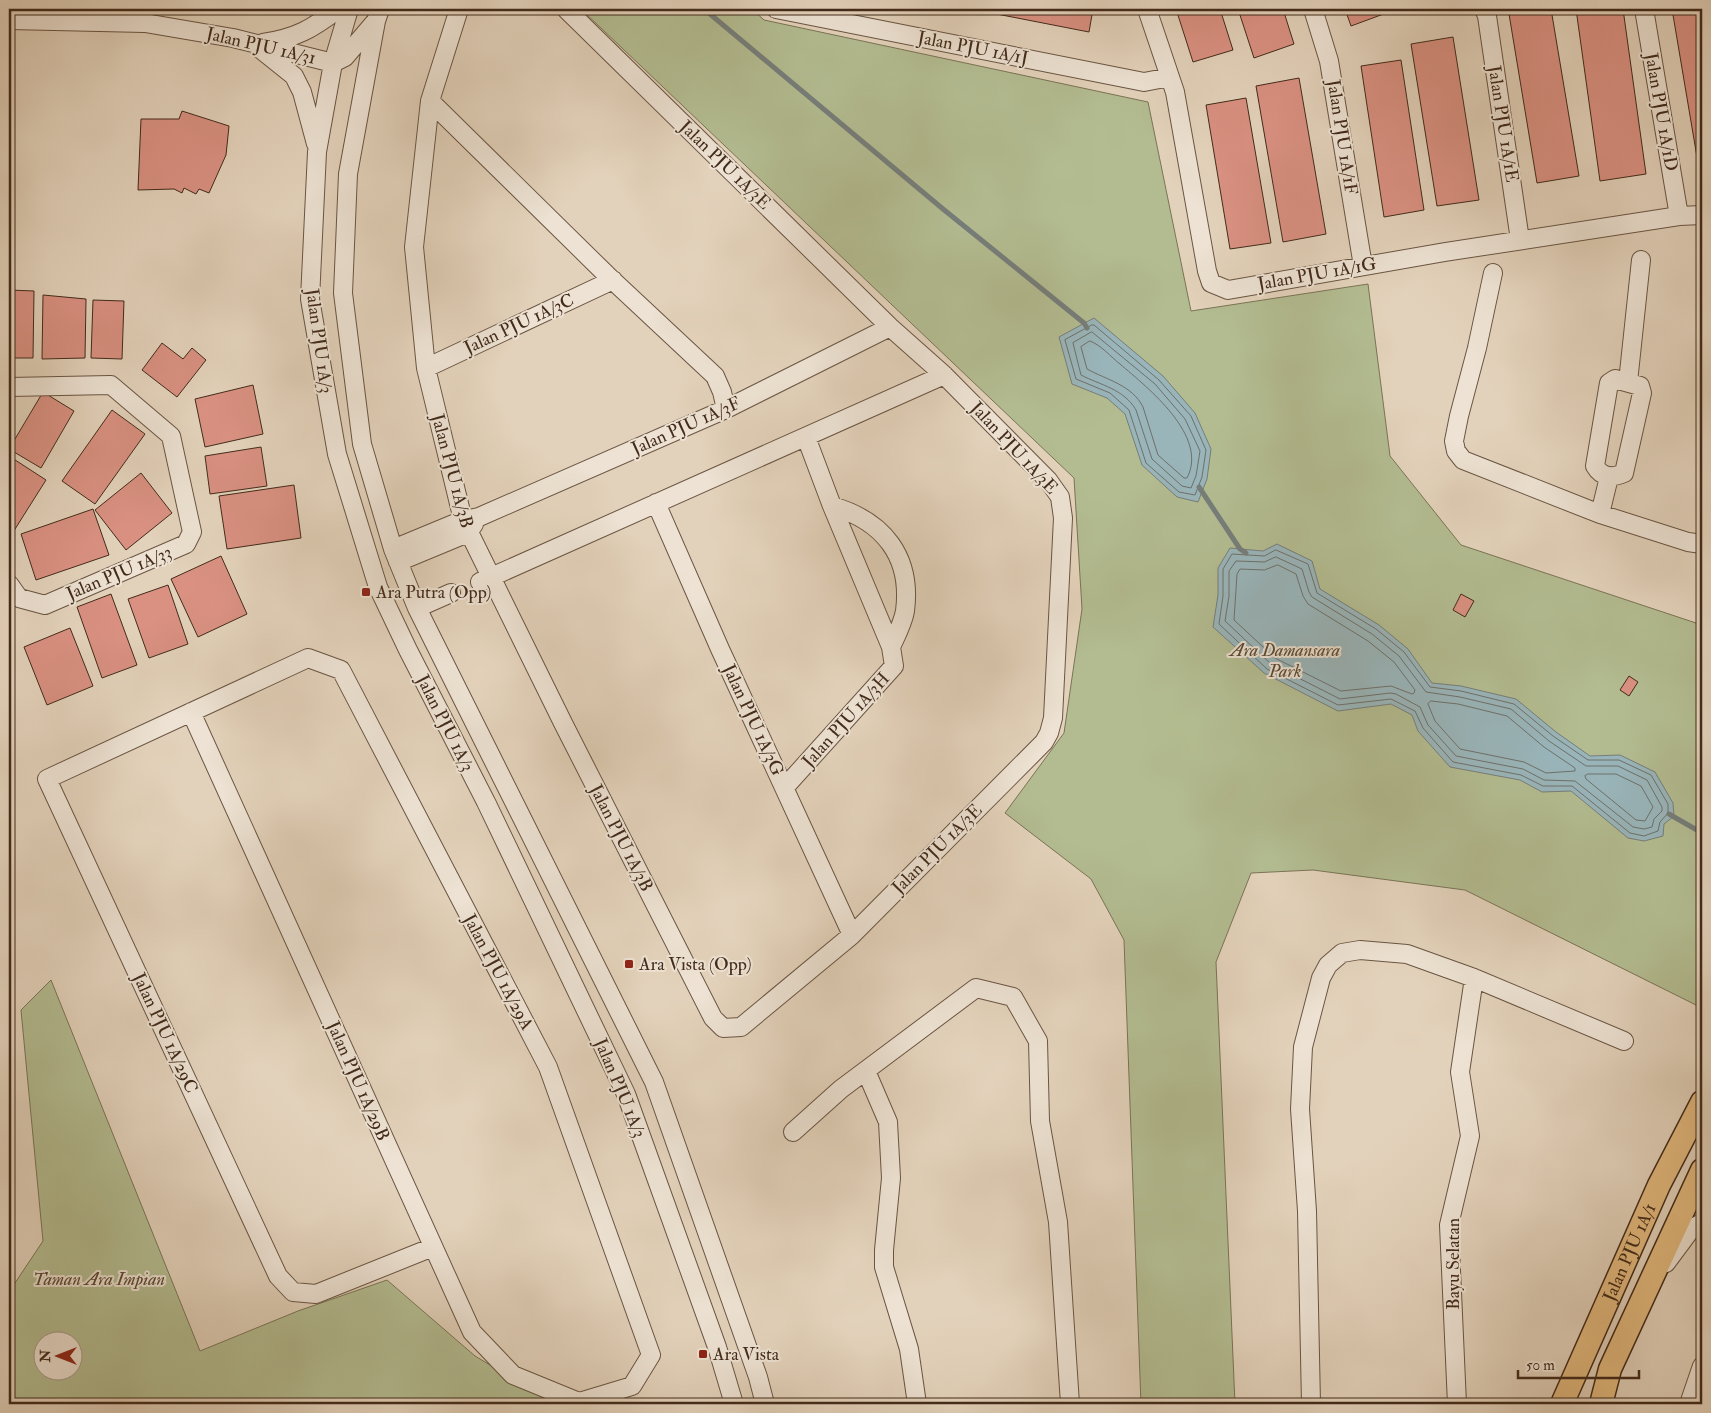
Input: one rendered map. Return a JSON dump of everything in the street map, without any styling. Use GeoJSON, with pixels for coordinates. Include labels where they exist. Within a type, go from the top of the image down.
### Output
{"type":"FeatureCollection","features":[{"type":"Feature","properties":{"kind":"main road","name":"Jalan PJU 1A/1"},"geometry":{"type":"LineString","coordinates":[[1562,1404],[1659,1185],[1702,1102]]}},
{"type":"Feature","properties":{"kind":"main road","name":"Jalan PJU 1A/1"},"geometry":{"type":"LineString","coordinates":[[1601,1404],[1610,1369],[1702,1170]]}},
{"type":"Feature","properties":{"kind":"street"},"geometry":{"type":"LineString","coordinates":[[255,44],[280,41],[300,35],[338,9]]}},
{"type":"Feature","properties":{"kind":"street","name":"Jalan PJU 1A/3"},"geometry":{"type":"LineString","coordinates":[[349,9],[333,63],[318,152],[310,299],[336,454],[378,587],[486,802],[626,1094],[717,1347],[734,1404]]}},
{"type":"Feature","properties":{"kind":"street","name":"Jalan PJU 1A/3B"},"geometry":{"type":"LineString","coordinates":[[459,9],[430,101],[414,247],[426,368],[486,579],[563,723],[713,1018],[723,1028]]}},
{"type":"Feature","properties":{"kind":"street","name":"Jalan PJU 1A/3E"},"geometry":{"type":"LineString","coordinates":[[566,9],[890,327],[944,375],[1048,480],[1060,497],[1063,518],[1053,718],[1049,733],[1044,742],[852,935],[741,1027],[723,1028]]}},
{"type":"Feature","properties":{"kind":"street","name":"Jalan PJU 1A/1J"},"geometry":{"type":"LineString","coordinates":[[776,9],[1144,82],[1170,76]]}},
{"type":"Feature","properties":{"kind":"street","name":"Jalan PJU 1A/1G"},"geometry":{"type":"LineString","coordinates":[[1146,9],[1175,92],[1206,271],[1211,283],[1228,290],[1520,240],[1679,216],[1702,216]]}},
{"type":"Feature","properties":{"kind":"street","name":"Jalan PJU 1A/1F"},"geometry":{"type":"LineString","coordinates":[[1313,9],[1329,61],[1363,266]]}},
{"type":"Feature","properties":{"kind":"street","name":"Jalan PJU 1A/1E"},"geometry":{"type":"LineString","coordinates":[[1484,9],[1487,16],[1520,240]]}},
{"type":"Feature","properties":{"kind":"street","name":"Jalan PJU 1A/1D"},"geometry":{"type":"LineString","coordinates":[[1644,9],[1679,216]]}},
{"type":"Feature","properties":{"kind":"street"},"geometry":{"type":"LineString","coordinates":[[333,63],[345,57],[378,15]]}},
{"type":"Feature","properties":{"kind":"street","name":"Jalan PJU 1A/3"},"geometry":{"type":"LineString","coordinates":[[378,15],[348,174],[343,292],[362,444],[396,555],[418,608],[654,1082],[758,1376],[765,1404]]}},
{"type":"Feature","properties":{"kind":"street","name":"Jalan PJU 1A/31"},"geometry":{"type":"LineString","coordinates":[[9,20],[145,23],[233,38],[333,63]]}},
{"type":"Feature","properties":{"kind":"street"},"geometry":{"type":"LineString","coordinates":[[255,44],[294,76],[302,92],[318,152]]}},
{"type":"Feature","properties":{"kind":"street"},"geometry":{"type":"LineString","coordinates":[[430,101],[613,280],[715,376],[726,408]]}},
{"type":"Feature","properties":{"kind":"street"},"geometry":{"type":"LineString","coordinates":[[1628,382],[1641,260]]}},
{"type":"Feature","properties":{"kind":"street"},"geometry":{"type":"LineString","coordinates":[[1493,273],[1477,348],[1459,416],[1454,442],[1456,451],[1463,460],[1600,514],[1688,542],[1702,544]]}},
{"type":"Feature","properties":{"kind":"street","name":"Jalan PJU 1A/3C"},"geometry":{"type":"LineString","coordinates":[[426,368],[613,280]]}},
{"type":"Feature","properties":{"kind":"street","name":"Jalan PJU 1A/3F"},"geometry":{"type":"LineString","coordinates":[[396,555],[470,524],[726,408],[890,327]]}},
{"type":"Feature","properties":{"kind":"street"},"geometry":{"type":"LineString","coordinates":[[486,579],[944,375]]}},
{"type":"Feature","properties":{"kind":"street"},"geometry":{"type":"LineString","coordinates":[[1615,379],[1640,386],[1642,392],[1624,473],[1616,477],[1608,477],[1594,466],[1609,382],[1615,379]]}},
{"type":"Feature","properties":{"kind":"street","name":"Jalan PJU 1A/33"},"geometry":{"type":"LineString","coordinates":[[9,387],[111,385],[171,436],[192,532],[186,544],[45,605],[19,598],[9,584]]}},
{"type":"Feature","properties":{"kind":"street","name":"Jalan PJU 1A/3H"},"geometry":{"type":"LineString","coordinates":[[785,787],[894,666],[891,647],[832,506],[806,437]]}},
{"type":"Feature","properties":{"kind":"street"},"geometry":{"type":"LineString","coordinates":[[1600,514],[1608,477]]}},
{"type":"Feature","properties":{"kind":"street","name":"Jalan PJU 1A/3G"},"geometry":{"type":"LineString","coordinates":[[656,503],[720,649],[852,935]]}},
{"type":"Feature","properties":{"kind":"street","name":"Jalan PJU 1A/3H"},"geometry":{"type":"LineString","coordinates":[[832,506],[852,511],[867,520],[884,536],[899,557],[906,578],[905,613],[891,647]]}},
{"type":"Feature","properties":{"kind":"street"},"geometry":{"type":"LineString","coordinates":[[418,608],[451,593]]}},
{"type":"Feature","properties":{"kind":"street","name":"Jalan PJU 1A/29A"},"geometry":{"type":"LineString","coordinates":[[191,712],[308,658],[341,670],[548,1067],[651,1355],[632,1386],[579,1403]]}},
{"type":"Feature","properties":{"kind":"street","name":"Jalan PJU 1A/29C"},"geometry":{"type":"LineString","coordinates":[[191,712],[47,779],[278,1276],[293,1292],[316,1294],[433,1246]]}},
{"type":"Feature","properties":{"kind":"street","name":"Jalan PJU 1A/29B"},"geometry":{"type":"LineString","coordinates":[[191,712],[472,1332],[514,1375],[579,1403]]}},
{"type":"Feature","properties":{"kind":"street"},"geometry":{"type":"LineString","coordinates":[[1311,1404],[1307,1211],[1300,1109],[1303,1047],[1321,978],[1328,964],[1342,953],[1360,950],[1407,954],[1474,978],[1624,1040]]}},
{"type":"Feature","properties":{"kind":"street","name":"Bayu Selatan"},"geometry":{"type":"LineString","coordinates":[[1457,1404],[1449,1225],[1470,1136],[1460,1072],[1474,978]]}},
{"type":"Feature","properties":{"kind":"street"},"geometry":{"type":"LineString","coordinates":[[793,1132],[841,1090],[976,988],[1013,997],[1038,1041],[1040,1121],[1058,1222],[1070,1404]]}},
{"type":"Feature","properties":{"kind":"street"},"geometry":{"type":"LineString","coordinates":[[866,1071],[888,1122],[891,1178],[884,1267],[909,1349],[917,1404]]}},
{"type":"Feature","properties":{"kind":"street"},"geometry":{"type":"LineString","coordinates":[[1649,1286],[1692,1228],[1702,1222]]}},
{"type":"Feature","properties":{"kind":"street"},"geometry":{"type":"LineString","coordinates":[[1689,1404],[1702,1366]]}},
{"type":"Feature","properties":{"kind":"street"},"geometry":{"type":"LineString","coordinates":[[1594,1404],[1610,1369]]}},
{"type":"Feature","properties":{"kind":"green space","name":"Ara Damansara Park"},"geometry":{"type":"Polygon","coordinates":[[[581,9],[752,9],[764,20],[1148,102],[1191,311],[1368,284],[1390,456],[1461,545],[1702,625],[1702,1008],[1465,890],[1313,870],[1251,873],[1216,962],[1235,1404],[1141,1404],[1124,940],[1091,879],[1005,813],[1064,733],[1082,609],[1074,478],[581,9]]]}},
{"type":"Feature","properties":{"kind":"green space","name":"Taman Ara Impian"},"geometry":{"type":"Polygon","coordinates":[[[51,980],[200,1351],[298,1311],[387,1280],[475,1356],[555,1404],[9,1404],[9,1298],[11,1289],[43,1241],[21,1010],[51,980]]]}},
{"type":"Feature","properties":{"kind":"water"},"geometry":{"type":"Polygon","coordinates":[[[1094,318],[1163,376],[1195,413],[1211,449],[1207,479],[1198,502],[1177,497],[1142,465],[1125,414],[1107,398],[1072,384],[1059,337],[1094,318]]]}},
{"type":"Feature","properties":{"kind":"water"},"geometry":{"type":"Polygon","coordinates":[[[1277,544],[1312,561],[1320,589],[1379,625],[1408,649],[1432,683],[1461,686],[1516,699],[1556,732],[1590,756],[1620,755],[1655,772],[1673,803],[1674,816],[1664,824],[1663,836],[1644,841],[1628,838],[1571,791],[1542,792],[1520,780],[1450,767],[1418,731],[1412,715],[1391,704],[1338,711],[1264,673],[1213,627],[1218,595],[1218,568],[1230,548],[1263,551],[1277,544]]]}},
{"type":"Feature","properties":{"kind":"building"},"geometry":{"type":"Polygon","coordinates":[[[971,9],[1093,9],[1089,32],[971,9]]]}},
{"type":"Feature","properties":{"kind":"building"},"geometry":{"type":"Polygon","coordinates":[[[1176,9],[1220,9],[1233,50],[1193,62],[1176,9]]]}},
{"type":"Feature","properties":{"kind":"building"},"geometry":{"type":"Polygon","coordinates":[[[1238,9],[1283,9],[1294,44],[1254,58],[1238,9]]]}},
{"type":"Feature","properties":{"kind":"building"},"geometry":{"type":"Polygon","coordinates":[[[1345,9],[1388,9],[1389,12],[1351,26],[1345,9]]]}},
{"type":"Feature","properties":{"kind":"building"},"geometry":{"type":"Polygon","coordinates":[[[1551,9],[1579,176],[1537,183],[1509,14],[1551,9]]]}},
{"type":"Feature","properties":{"kind":"building"},"geometry":{"type":"Polygon","coordinates":[[[1576,9],[1623,9],[1646,174],[1600,181],[1576,9]]]}},
{"type":"Feature","properties":{"kind":"building"},"geometry":{"type":"Polygon","coordinates":[[[1672,9],[1702,9],[1702,168],[1699,169],[1672,9]]]}},
{"type":"Feature","properties":{"kind":"building"},"geometry":{"type":"Polygon","coordinates":[[[1453,37],[1479,200],[1437,206],[1411,44],[1453,37]]]}},
{"type":"Feature","properties":{"kind":"building"},"geometry":{"type":"Polygon","coordinates":[[[1401,60],[1424,210],[1384,217],[1361,66],[1401,60]]]}},
{"type":"Feature","properties":{"kind":"building"},"geometry":{"type":"Polygon","coordinates":[[[1299,78],[1326,234],[1283,242],[1256,86],[1299,78]]]}},
{"type":"Feature","properties":{"kind":"building"},"geometry":{"type":"Polygon","coordinates":[[[1246,98],[1271,243],[1230,249],[1206,105],[1246,98]]]}},
{"type":"Feature","properties":{"kind":"building"},"geometry":{"type":"Polygon","coordinates":[[[182,111],[229,126],[226,155],[209,193],[199,189],[196,194],[184,188],[182,193],[174,189],[138,190],[141,119],[179,119],[182,111]]]}},
{"type":"Feature","properties":{"kind":"building"},"geometry":{"type":"Polygon","coordinates":[[[9,290],[34,291],[33,358],[9,358],[9,290]]]}},
{"type":"Feature","properties":{"kind":"building"},"geometry":{"type":"Polygon","coordinates":[[[43,295],[86,299],[85,358],[42,359],[43,295]]]}},
{"type":"Feature","properties":{"kind":"building"},"geometry":{"type":"Polygon","coordinates":[[[93,300],[124,301],[122,359],[91,358],[93,300]]]}},
{"type":"Feature","properties":{"kind":"building"},"geometry":{"type":"Polygon","coordinates":[[[162,343],[183,359],[192,348],[206,360],[177,397],[142,370],[162,343]]]}},
{"type":"Feature","properties":{"kind":"building"},"geometry":{"type":"Polygon","coordinates":[[[253,385],[263,434],[205,447],[195,399],[253,385]]]}},
{"type":"Feature","properties":{"kind":"building"},"geometry":{"type":"Polygon","coordinates":[[[43,392],[74,411],[41,468],[9,449],[43,392]]]}},
{"type":"Feature","properties":{"kind":"building"},"geometry":{"type":"Polygon","coordinates":[[[112,410],[145,434],[95,504],[62,481],[112,410]]]}},
{"type":"Feature","properties":{"kind":"building"},"geometry":{"type":"Polygon","coordinates":[[[261,447],[267,486],[210,494],[205,456],[261,447]]]}},
{"type":"Feature","properties":{"kind":"building"},"geometry":{"type":"Polygon","coordinates":[[[9,456],[46,480],[10,537],[9,536],[9,456]]]}},
{"type":"Feature","properties":{"kind":"building"},"geometry":{"type":"Polygon","coordinates":[[[141,473],[172,513],[126,550],[95,510],[141,473]]]}},
{"type":"Feature","properties":{"kind":"building"},"geometry":{"type":"Polygon","coordinates":[[[294,485],[301,538],[227,549],[219,496],[294,485]]]}},
{"type":"Feature","properties":{"kind":"building"},"geometry":{"type":"Polygon","coordinates":[[[1702,492],[1702,511],[1698,510],[1702,492]]]}},
{"type":"Feature","properties":{"kind":"building"},"geometry":{"type":"Polygon","coordinates":[[[93,509],[109,555],[36,580],[21,534],[93,509]]]}},
{"type":"Feature","properties":{"kind":"building"},"geometry":{"type":"Polygon","coordinates":[[[221,556],[247,614],[198,637],[171,579],[221,556]]]}},
{"type":"Feature","properties":{"kind":"building"},"geometry":{"type":"Polygon","coordinates":[[[1702,584],[1702,615],[1697,614],[1702,584]]]}},
{"type":"Feature","properties":{"kind":"building"},"geometry":{"type":"Polygon","coordinates":[[[168,585],[188,644],[149,658],[128,599],[168,585]]]}},
{"type":"Feature","properties":{"kind":"building"},"geometry":{"type":"Polygon","coordinates":[[[111,594],[137,665],[102,678],[77,607],[111,594]]]}},
{"type":"Feature","properties":{"kind":"building"},"geometry":{"type":"Polygon","coordinates":[[[1461,594],[1474,601],[1465,617],[1453,610],[1461,594]]]}},
{"type":"Feature","properties":{"kind":"building"},"geometry":{"type":"Polygon","coordinates":[[[70,628],[93,686],[47,705],[24,647],[70,628]]]}},
{"type":"Feature","properties":{"kind":"building"},"geometry":{"type":"Polygon","coordinates":[[[1629,676],[1638,682],[1629,696],[1620,690],[1629,676]]]}},
{"type":"Feature","properties":{"kind":"waterway"},"geometry":{"type":"LineString","coordinates":[[704,9],[943,209],[1084,323],[1087,328]]}},
{"type":"Feature","properties":{"kind":"waterway"},"geometry":{"type":"LineString","coordinates":[[1199,487],[1240,549],[1246,553]]}},
{"type":"Feature","properties":{"kind":"waterway"},"geometry":{"type":"LineString","coordinates":[[1669,814],[1702,833]]}},
{"type":"Feature","properties":{"kind":"place","name":"Ara Putra (Opp)"},"geometry":{"type":"Point","coordinates":[366,592]}},
{"type":"Feature","properties":{"kind":"place","name":"Ara Vista (Opp)"},"geometry":{"type":"Point","coordinates":[629,964]}},
{"type":"Feature","properties":{"kind":"place","name":"Ara Vista"},"geometry":{"type":"Point","coordinates":[703,1354]}}]}
